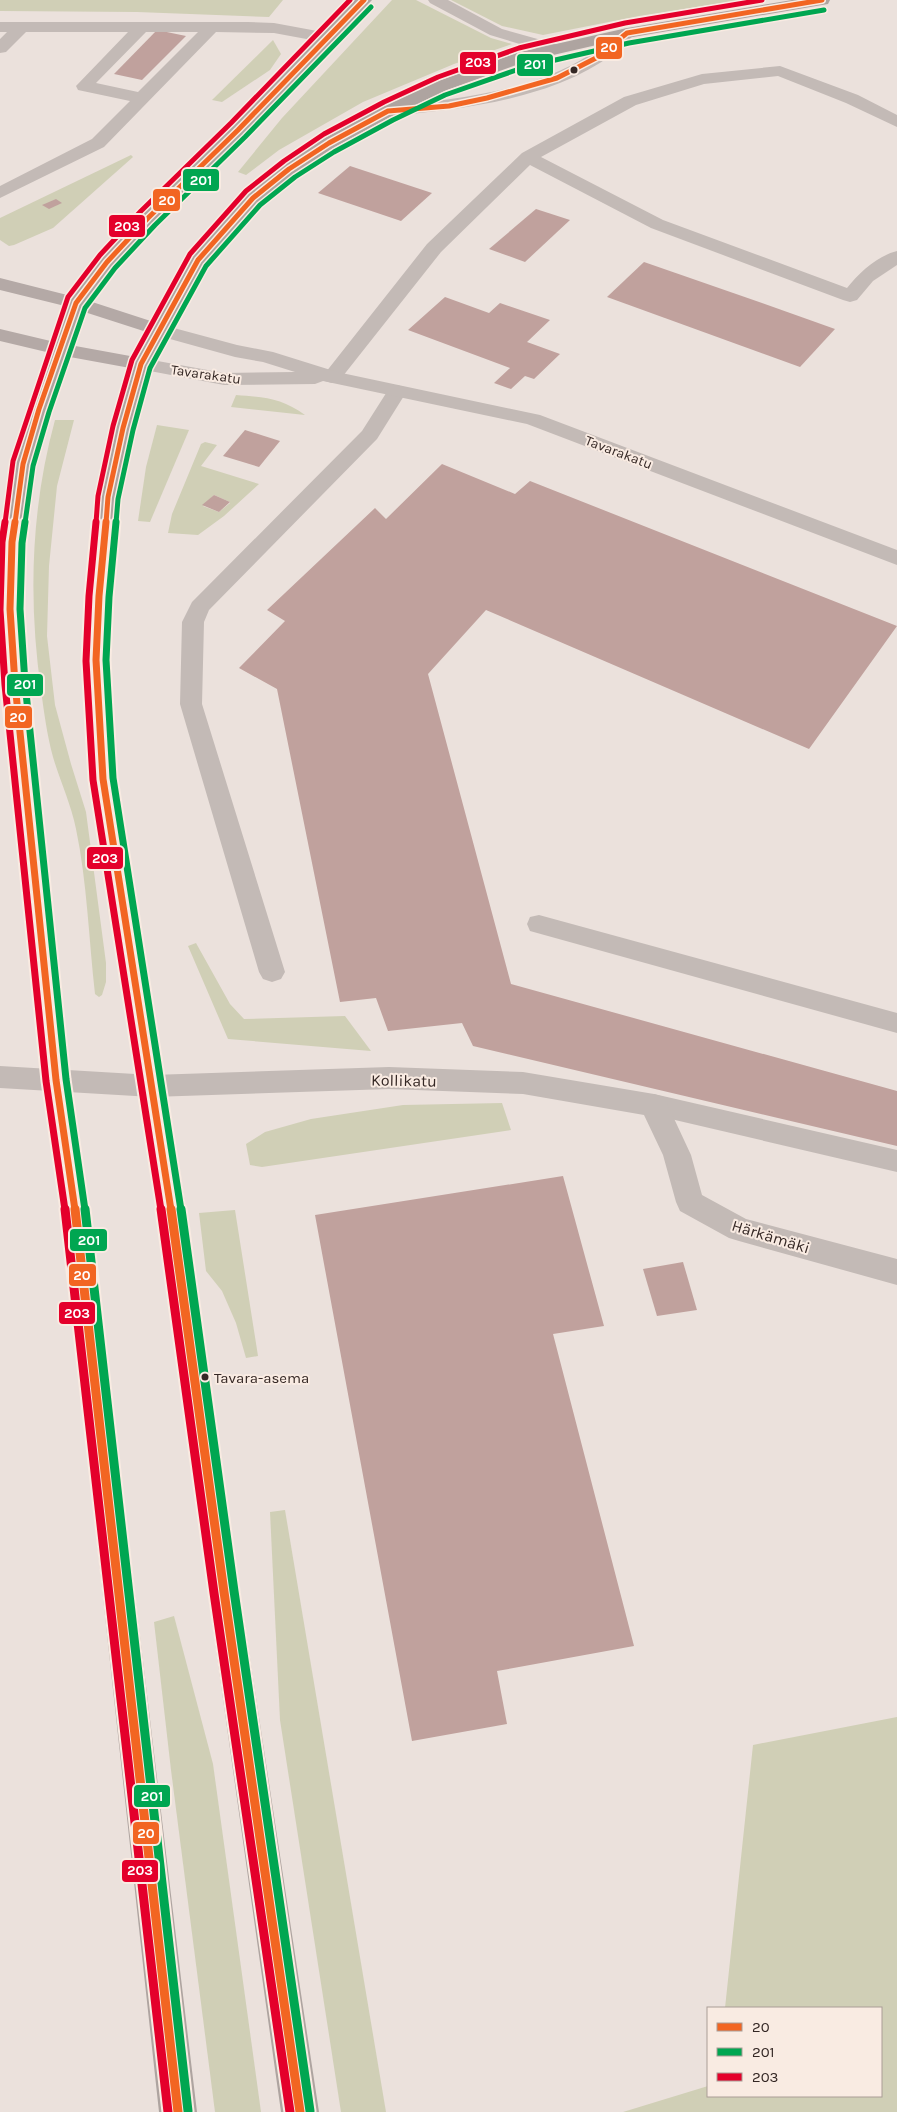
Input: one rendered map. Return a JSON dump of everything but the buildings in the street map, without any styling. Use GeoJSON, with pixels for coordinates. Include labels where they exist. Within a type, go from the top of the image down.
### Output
{"type":"FeatureCollection","features":[{"type":"Feature","properties":{"kind":"highway"},"geometry":{"type":"LineString","coordinates":[[178,2112],[73,1193],[56,1080],[24,782],[10,609],[12,542],[24,464],[59,349],[76,303],[107,262],[148,218],[238,130],[364,0]]}},
{"type":"Feature","properties":{"kind":"highway"},"geometry":{"type":"LineString","coordinates":[[300,2112],[173,1221],[103,779],[96,660],[99,587],[108,497],[123,428],[141,364],[198,260],[253,198],[297,163],[388,111],[477,72],[553,49],[627,33],[822,0]]}},
{"type":"Feature","properties":{"kind":"main road"},"geometry":{"type":"LineString","coordinates":[[0,284],[76,303],[159,330]]}},
{"type":"Feature","properties":{"kind":"main road"},"geometry":{"type":"LineString","coordinates":[[0,335],[59,349],[141,364]]}},
{"type":"Feature","properties":{"kind":"street","name":"Tavarakatu"},"geometry":{"type":"LineString","coordinates":[[159,330],[235,351],[266,356],[332,377],[533,419],[897,558]]}},
{"type":"Feature","properties":{"kind":"street","name":"Tavarakatu"},"geometry":{"type":"LineString","coordinates":[[141,364],[224,379],[269,380],[332,377]]}},
{"type":"Feature","properties":{"kind":"street","name":"Kollikatu"},"geometry":{"type":"LineString","coordinates":[[0,1077],[152,1086],[390,1078],[523,1082],[654,1105]]}},
{"type":"Feature","properties":{"kind":"street","name":"Härkämäki"},"geometry":{"type":"LineString","coordinates":[[654,1105],[677,1155],[690,1202],[738,1229],[897,1272]]}},
{"type":"Feature","properties":{"kind":"lane"},"geometry":{"type":"LineString","coordinates":[[436,0],[458,5],[496,32],[553,49]]}},
{"type":"Feature","properties":{"kind":"lane"},"geometry":{"type":"LineString","coordinates":[[0,27],[274,28],[328,38]]}},
{"type":"Feature","properties":{"kind":"lane"},"geometry":{"type":"LineString","coordinates":[[0,48],[22,27]]}},
{"type":"Feature","properties":{"kind":"lane"},"geometry":{"type":"LineString","coordinates":[[142,27],[84,86],[142,98]]}},
{"type":"Feature","properties":{"kind":"lane"},"geometry":{"type":"LineString","coordinates":[[0,193],[98,143],[212,27]]}},
{"type":"Feature","properties":{"kind":"lane"},"geometry":{"type":"LineString","coordinates":[[388,111],[449,106],[487,98],[557,78],[596,58],[627,33]]}},
{"type":"Feature","properties":{"kind":"lane"},"geometry":{"type":"LineString","coordinates":[[332,377],[434,248],[528,157],[630,101],[702,79],[780,71],[852,99],[897,122]]}},
{"type":"Feature","properties":{"kind":"lane"},"geometry":{"type":"LineString","coordinates":[[528,157],[657,224],[850,296],[866,278],[897,258]]}},
{"type":"Feature","properties":{"kind":"lane"},"geometry":{"type":"LineString","coordinates":[[272,972],[192,704],[193,622],[200,607],[370,434],[397,391]]}},
{"type":"Feature","properties":{"kind":"lane"},"geometry":{"type":"LineString","coordinates":[[539,924],[897,1022]]}},
{"type":"Feature","properties":{"kind":"lane"},"geometry":{"type":"LineString","coordinates":[[654,1105],[897,1161]]}},
{"type":"Feature","properties":{"kind":"green space"},"geometry":{"type":"Polygon","coordinates":[[[0,0],[283,0],[269,17],[137,12],[0,11],[0,0]]]}},
{"type":"Feature","properties":{"kind":"green space"},"geometry":{"type":"Polygon","coordinates":[[[392,0],[416,0],[491,38],[512,44],[454,64],[363,102],[279,150],[246,175],[238,172],[282,118],[392,0]]]}},
{"type":"Feature","properties":{"kind":"green space"},"geometry":{"type":"Polygon","coordinates":[[[451,0],[741,0],[639,16],[543,35],[502,26],[451,0]]]}},
{"type":"Feature","properties":{"kind":"green space"},"geometry":{"type":"Polygon","coordinates":[[[273,40],[281,54],[270,70],[222,102],[212,100],[273,40]]]}},
{"type":"Feature","properties":{"kind":"green space"},"geometry":{"type":"Polygon","coordinates":[[[131,155],[133,157],[53,228],[14,245],[9,246],[0,240],[0,218],[131,155]]]}},
{"type":"Feature","properties":{"kind":"green space"},"geometry":{"type":"Polygon","coordinates":[[[236,395],[272,399],[297,409],[305,415],[231,407],[236,395]]]}},
{"type":"Feature","properties":{"kind":"green space"},"geometry":{"type":"Polygon","coordinates":[[[55,420],[74,420],[57,486],[49,566],[47,636],[55,705],[86,812],[106,963],[106,982],[102,995],[99,997],[95,994],[80,849],[71,811],[49,740],[43,707],[34,622],[34,554],[37,520],[47,453],[55,420]]]}},
{"type":"Feature","properties":{"kind":"green space"},"geometry":{"type":"Polygon","coordinates":[[[157,425],[189,430],[150,522],[138,521],[146,467],[157,425]]]}},
{"type":"Feature","properties":{"kind":"green space"},"geometry":{"type":"Polygon","coordinates":[[[205,442],[217,445],[201,466],[259,484],[224,516],[198,535],[168,533],[172,514],[201,444],[205,442]],[[214,495],[203,506],[219,512],[230,502],[214,495]]]}},
{"type":"Feature","properties":{"kind":"green space"},"geometry":{"type":"Polygon","coordinates":[[[196,943],[230,1004],[244,1019],[345,1016],[371,1051],[228,1039],[188,946],[196,943]]]}},
{"type":"Feature","properties":{"kind":"green space"},"geometry":{"type":"Polygon","coordinates":[[[502,1103],[511,1130],[262,1167],[250,1165],[246,1144],[265,1132],[311,1119],[403,1105],[502,1103]]]}},
{"type":"Feature","properties":{"kind":"green space"},"geometry":{"type":"Polygon","coordinates":[[[235,1210],[258,1356],[246,1358],[236,1323],[222,1291],[206,1271],[199,1213],[235,1210]]]}},
{"type":"Feature","properties":{"kind":"green space"},"geometry":{"type":"Polygon","coordinates":[[[285,1510],[386,2112],[341,2112],[280,1720],[270,1512],[285,1510]]]}},
{"type":"Feature","properties":{"kind":"green space"},"geometry":{"type":"Polygon","coordinates":[[[174,1616],[213,1764],[261,2112],[215,2112],[154,1622],[174,1616]]]}},
{"type":"Feature","properties":{"kind":"green space"},"geometry":{"type":"Polygon","coordinates":[[[897,1717],[897,2112],[623,2112],[707,2086],[707,2097],[882,2097],[882,2007],[725,2007],[753,1745],[897,1717]]]}},
{"type":"Feature","properties":{"kind":"transit line","name":"203"},"geometry":{"type":"LineString","coordinates":[[168,2112],[63,1194],[46,1081],[5,685],[0,610],[2,542],[13,461],[68,297],[100,255],[141,211],[231,123],[350,0]]}},
{"type":"Feature","properties":{"kind":"transit line","name":"20"},"geometry":{"type":"LineString","coordinates":[[178,2112],[73,1193],[56,1080],[15,684],[10,609],[12,542],[23,464],[39,409],[76,303],[107,262],[148,218],[238,130],[364,0]]}},
{"type":"Feature","properties":{"kind":"transit line","name":"203"},"geometry":{"type":"LineString","coordinates":[[290,2112],[214,1593],[163,1222],[93,780],[86,661],[89,596],[98,496],[113,426],[132,360],[190,254],[246,191],[284,161],[324,134],[384,102],[438,77],[519,48],[625,23],[762,0]]}},
{"type":"Feature","properties":{"kind":"transit line","name":"20"},"geometry":{"type":"LineString","coordinates":[[300,2112],[224,1592],[173,1221],[103,779],[96,660],[99,596],[108,497],[123,428],[141,364],[198,260],[253,198],[289,169],[329,143],[388,111],[449,106],[487,98],[557,78],[596,58],[627,33],[822,0]]}},
{"type":"Feature","properties":{"kind":"transit line","name":"201"},"geometry":{"type":"LineString","coordinates":[[188,2111],[83,1192],[66,1079],[25,683],[20,609],[22,543],[33,466],[49,412],[85,308],[115,268],[155,225],[245,137],[371,7]]}},
{"type":"Feature","properties":{"kind":"transit line","name":"201"},"geometry":{"type":"LineString","coordinates":[[310,2111],[234,1591],[183,1220],[113,778],[106,660],[109,597],[118,499],[133,430],[150,368],[206,266],[260,205],[295,177],[334,152],[393,120],[445,95],[525,67],[629,43],[824,10]]}},
{"type":"Feature","properties":{"kind":"place","name":"Tavara-asema"},"geometry":{"type":"Point","coordinates":[205,1377]}}]}
